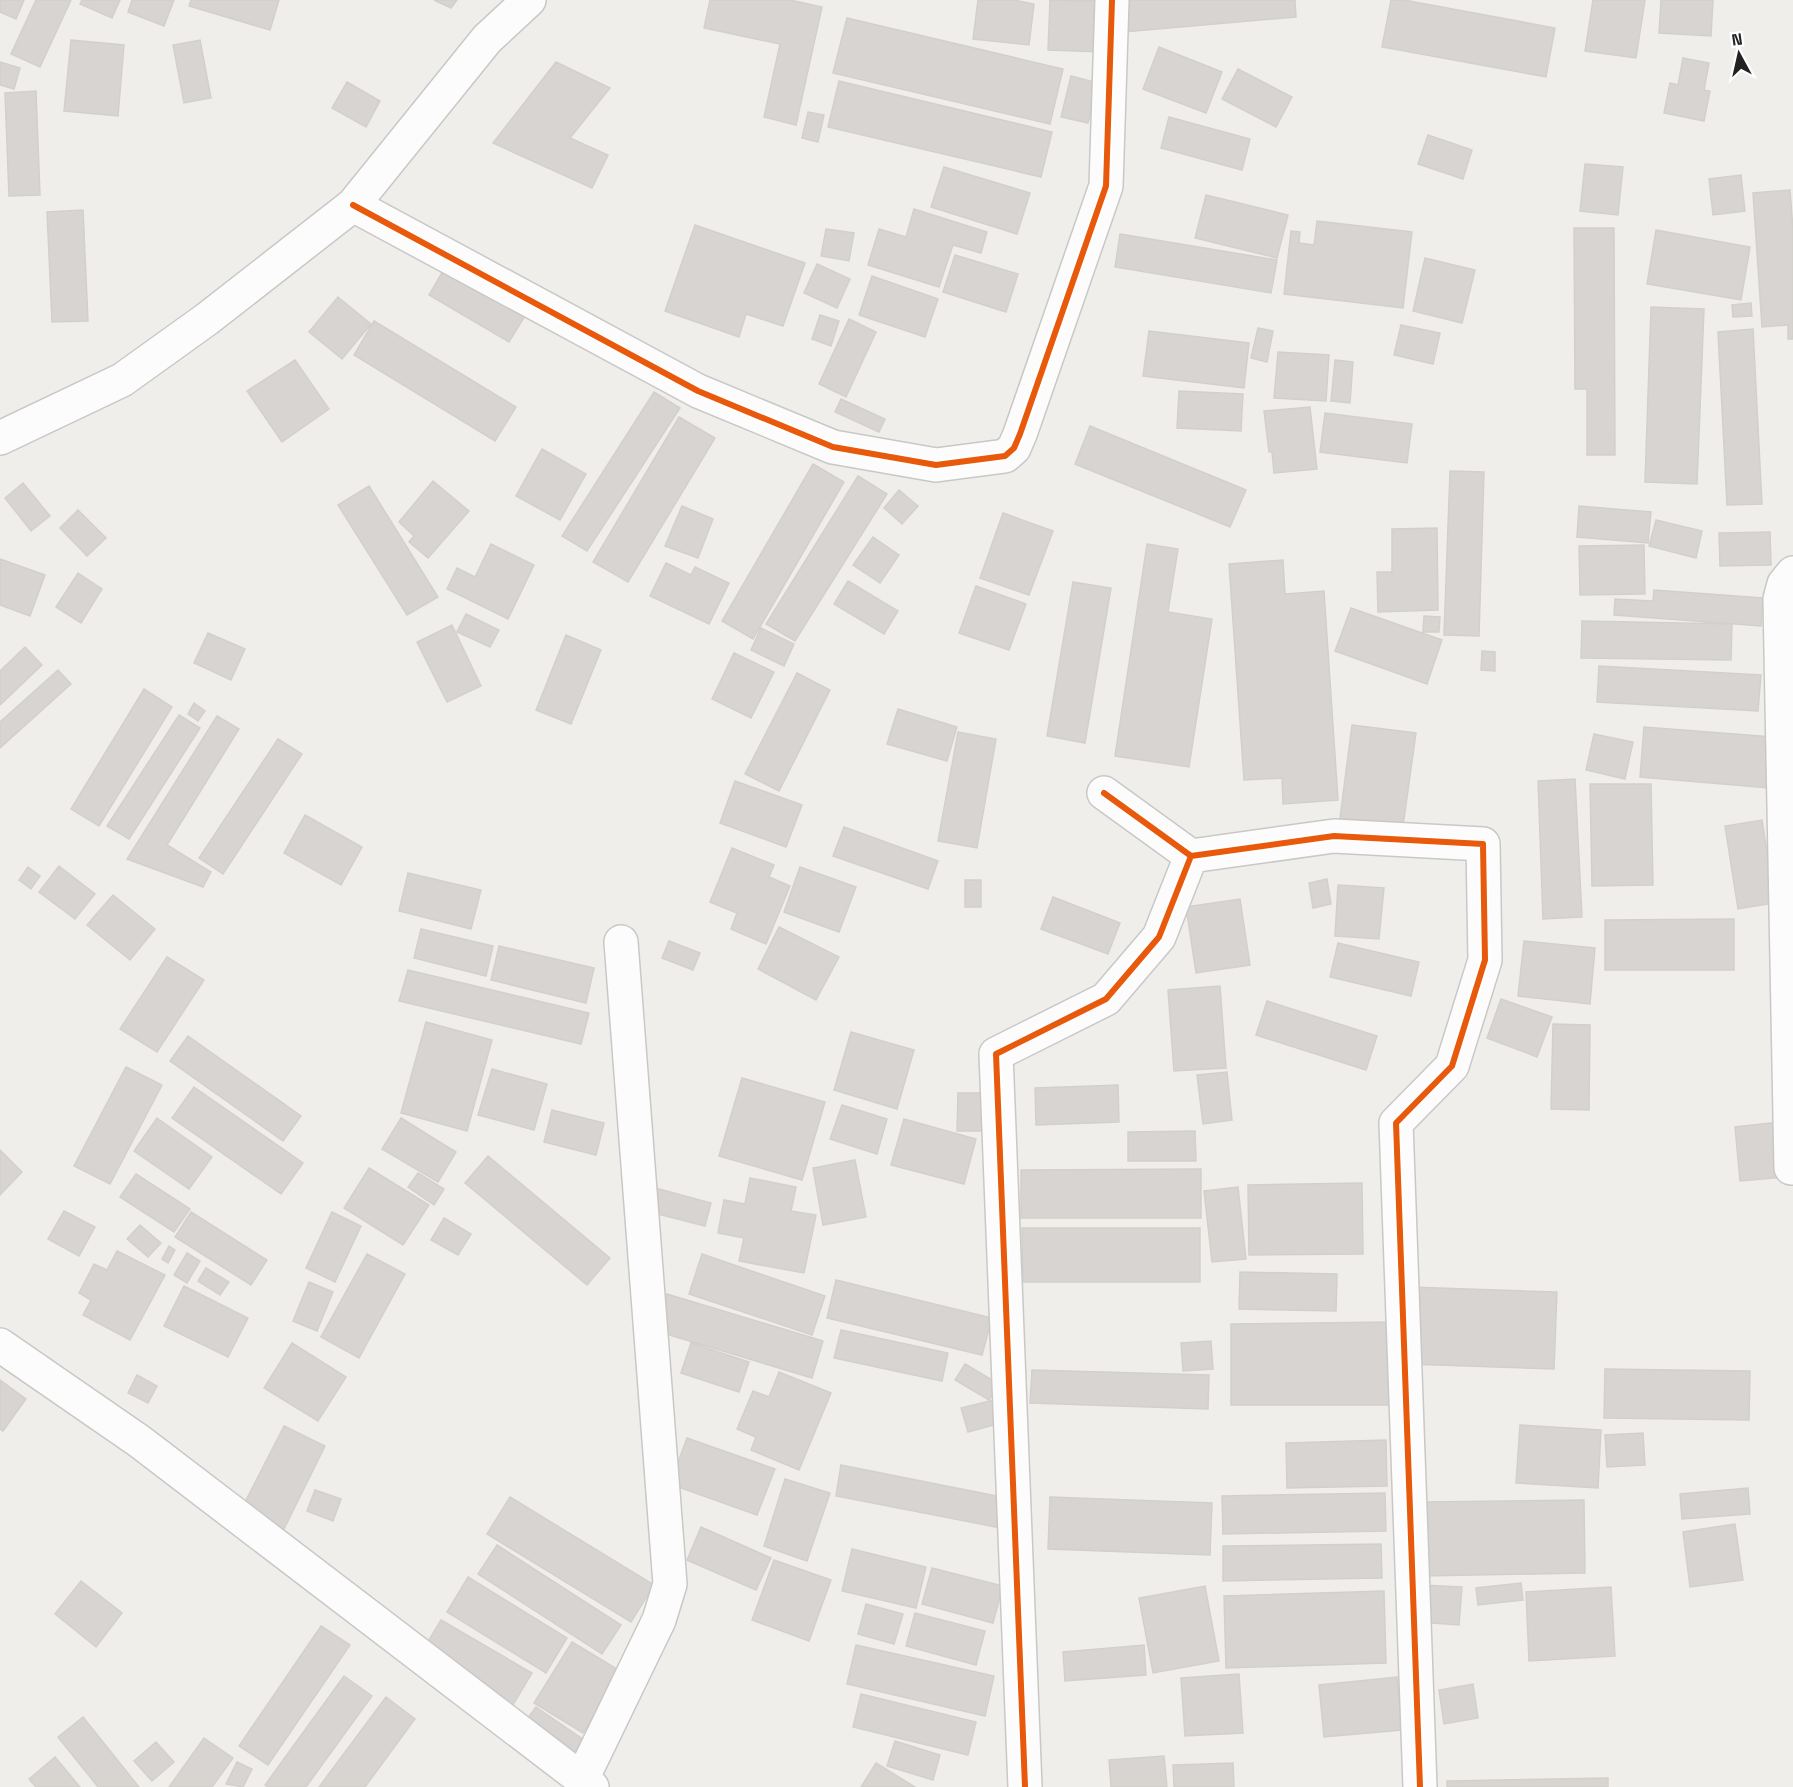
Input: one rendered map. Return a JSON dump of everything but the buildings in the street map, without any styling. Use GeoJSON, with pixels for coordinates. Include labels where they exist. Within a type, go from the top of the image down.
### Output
{"type":"FeatureCollection","features":[{"type":"Feature","properties":{"kind":"street"},"geometry":{"type":"LineString","coordinates":[[0,438],[122,380],[207,319],[353,205],[487,39],[529,0]]}},
{"type":"Feature","properties":{"kind":"street"},"geometry":{"type":"LineString","coordinates":[[353,205],[698,391],[833,447],[936,465],[1005,456],[1014,448],[1020,434],[1106,186],[1112,0]]}},
{"type":"Feature","properties":{"kind":"street"},"geometry":{"type":"LineString","coordinates":[[1791,1168],[1780,599],[1784,584],[1793,573]]}},
{"type":"Feature","properties":{"kind":"street"},"geometry":{"type":"LineString","coordinates":[[1104,793],[1191,856],[1334,836],[1483,844],[1485,960],[1479,981],[1452,1066],[1396,1123],[1420,1787]]}},
{"type":"Feature","properties":{"kind":"street"},"geometry":{"type":"LineString","coordinates":[[1025,1787],[996,1054],[1106,999],[1159,937],[1191,856]]}},
{"type":"Feature","properties":{"kind":"street"},"geometry":{"type":"LineString","coordinates":[[0,1345],[139,1442],[587,1783],[659,1620],[670,1584],[621,942]]}},
{"type":"Feature","properties":{"kind":"cycle path"},"geometry":{"type":"LineString","coordinates":[[353,205],[698,391],[833,447],[936,465],[1005,456],[1014,448],[1020,434],[1106,186],[1112,0]]}},
{"type":"Feature","properties":{"kind":"cycle path"},"geometry":{"type":"LineString","coordinates":[[1104,793],[1191,856],[1334,836],[1483,844],[1485,960],[1452,1066],[1396,1123],[1420,1787]]}},
{"type":"Feature","properties":{"kind":"cycle path"},"geometry":{"type":"LineString","coordinates":[[1025,1787],[996,1054],[1106,999],[1159,937],[1191,856]]}}]}
